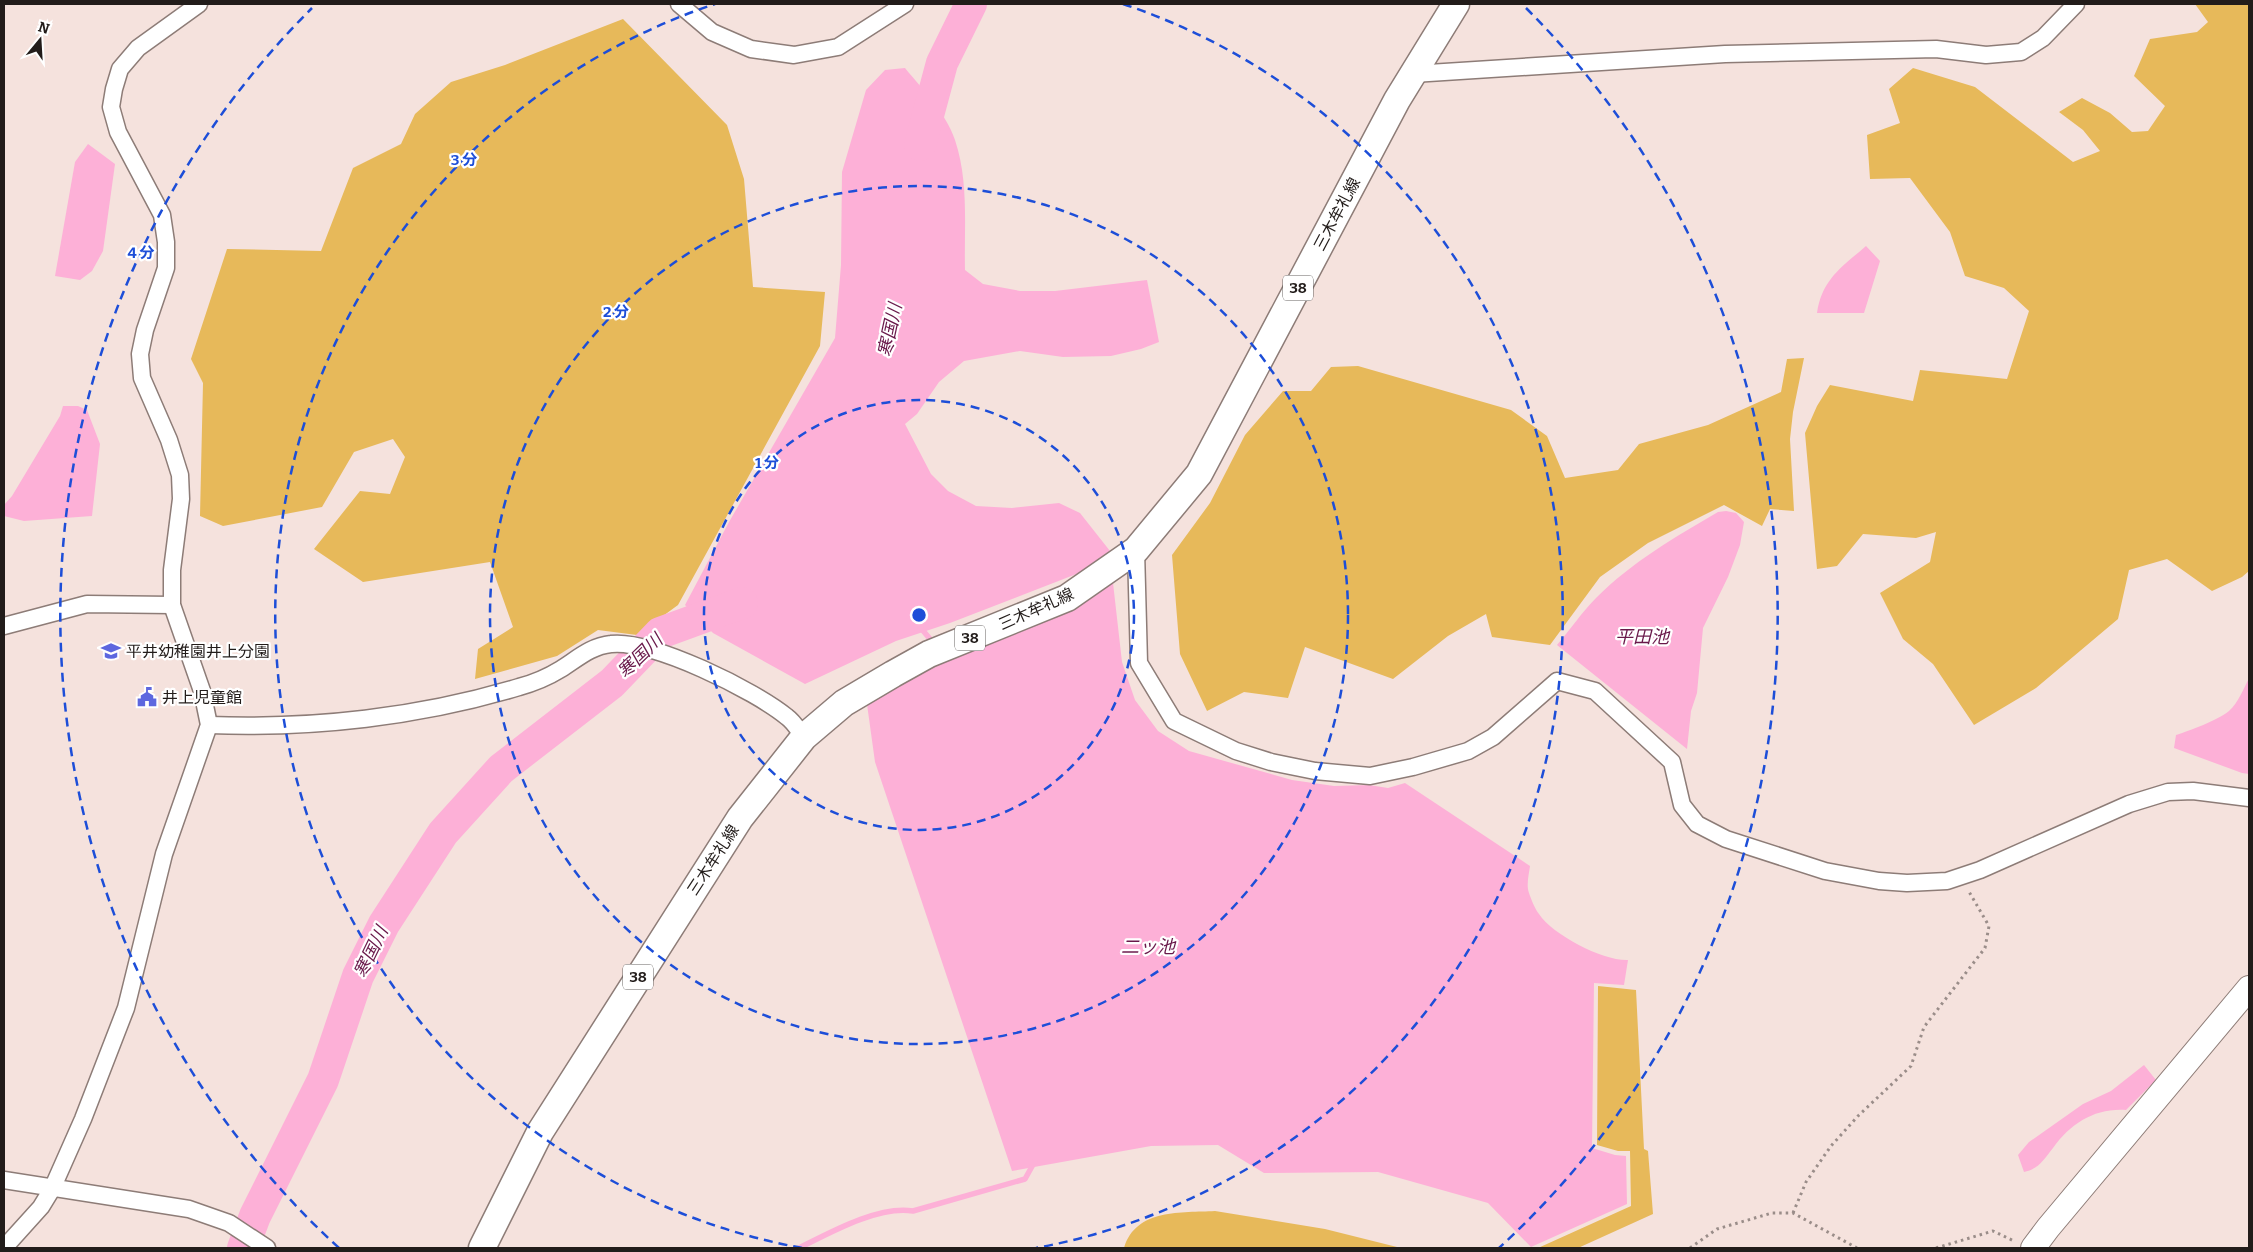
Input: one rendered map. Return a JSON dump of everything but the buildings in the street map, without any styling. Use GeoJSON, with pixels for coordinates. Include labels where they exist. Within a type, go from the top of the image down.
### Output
{"type":"FeatureCollection","features":[{"type":"Feature","properties":{"kind":"main road","name":"三木牟礼線"},"geometry":{"type":"LineString","coordinates":[[482,1248],[540,1132],[740,818],[812,731],[844,703],[929,654],[1067,598],[1130,555],[1199,474],[1397,100],[1456,4]]}},
{"type":"Feature","properties":{"kind":"street"},"geometry":{"type":"LineString","coordinates":[[4,1248],[41,1207],[52,1189],[83,1119],[126,1008],[164,854],[209,725],[202,692],[172,605],[172,570],[181,499],[180,474],[169,440],[142,378],[140,354],[145,330],[166,268],[166,242],[162,215],[118,132],[111,107],[120,69],[138,48],[199,4]]}},
{"type":"Feature","properties":{"kind":"street"},"geometry":{"type":"LineString","coordinates":[[679,4],[712,32],[751,49],[794,54],[838,47],[905,4]]}},
{"type":"Feature","properties":{"kind":"street"},"geometry":{"type":"LineString","coordinates":[[1413,74],[1726,54],[1936,48],[1986,55],[2021,52],[2043,38],[2076,4]]}},
{"type":"Feature","properties":{"kind":"street"},"geometry":{"type":"LineString","coordinates":[[1130,555],[1139,662],[1174,721],[1236,752],[1271,762],[1314,771],[1370,776],[1414,767],[1468,751],[1493,738],[1556,681],[1595,691],[1672,762],[1682,805],[1697,824],[1726,839],[1825,871],[1907,884],[1947,881],[1980,870],[2129,804],[2168,792],[2193,791],[2249,798]]}},
{"type":"Feature","properties":{"kind":"street"},"geometry":{"type":"LineString","coordinates":[[4,626],[86,604],[172,605]]}},
{"type":"Feature","properties":{"kind":"street"},"geometry":{"type":"LineString","coordinates":[[209,725],[261,727],[390,716],[489,696],[525,685],[561,669],[592,648],[610,644],[629,644],[691,665],[743,689],[812,731]]}},
{"type":"Feature","properties":{"kind":"street"},"geometry":{"type":"LineString","coordinates":[[2026,1246],[2048,1228],[2249,988]]}},
{"type":"Feature","properties":{"kind":"street"},"geometry":{"type":"LineString","coordinates":[[4,1180],[189,1209],[229,1223],[267,1248]]}},
{"type":"Feature","properties":{"kind":"path"},"geometry":{"type":"LineString","coordinates":[[1793,1213],[1806,1182],[1831,1146],[1858,1116],[1911,1066],[1924,1027],[1985,948],[1988,926],[1961,876]]}},
{"type":"Feature","properties":{"kind":"path"},"geometry":{"type":"LineString","coordinates":[[1690,1248],[1717,1229],[1772,1213],[1793,1213],[1857,1248]]}},
{"type":"Feature","properties":{"kind":"path"},"geometry":{"type":"LineString","coordinates":[[1936,1248],[1993,1231],[2026,1246]]}},
{"type":"Feature","properties":{"kind":"shaded area"},"geometry":{"type":"Polygon","coordinates":[[[2195,4],[2249,4],[2249,571],[2242,577],[2212,591],[2167,559],[2129,570],[2118,619],[2036,688],[1974,725],[1933,664],[1903,639],[1880,593],[1930,562],[1936,532],[1916,538],[1863,534],[1837,566],[1817,569],[1805,433],[1817,406],[1830,385],[1913,401],[1920,370],[2007,379],[2029,311],[2004,288],[1965,276],[1950,232],[1910,178],[1870,179],[1867,135],[1900,123],[1889,89],[1913,68],[1975,87],[2073,162],[2100,151],[2083,130],[2059,112],[2082,98],[2110,113],[2132,132],[2148,131],[2165,106],[2134,76],[2150,39],[2197,32],[2208,22],[2195,4]]]}},
{"type":"Feature","properties":{"kind":"shaded area"},"geometry":{"type":"Polygon","coordinates":[[[623,19],[727,125],[744,179],[753,287],[825,292],[820,346],[678,605],[637,635],[598,630],[557,656],[475,679],[478,649],[513,627],[490,562],[363,582],[314,549],[360,491],[390,494],[405,457],[393,439],[354,452],[322,507],[223,526],[200,516],[203,383],[191,359],[227,249],[321,251],[353,168],[401,144],[415,114],[451,82],[505,65],[623,19]]]}},
{"type":"Feature","properties":{"kind":"shaded area"},"geometry":{"type":"Polygon","coordinates":[[[1804,358],[1793,412],[1790,439],[1794,511],[1770,509],[1762,526],[1724,505],[1648,543],[1600,577],[1550,645],[1492,637],[1486,614],[1448,636],[1393,679],[1305,647],[1288,698],[1244,692],[1207,711],[1180,654],[1172,555],[1210,503],[1245,435],[1283,391],[1311,391],[1331,367],[1358,366],[1511,410],[1547,436],[1565,478],[1618,470],[1639,444],[1708,425],[1781,392],[1787,359],[1804,358]]]}},
{"type":"Feature","properties":{"kind":"shaded area"},"geometry":{"type":"Polygon","coordinates":[[[1598,986],[1636,990],[1644,1149],[1648,1151],[1653,1214],[1578,1248],[1538,1248],[1631,1206],[1630,1151],[1618,1151],[1597,1145],[1598,986]]]}},
{"type":"Feature","properties":{"kind":"shaded area"},"geometry":{"type":"Polygon","coordinates":[[[1215,1211],[1325,1229],[1401,1248],[1124,1248],[1130,1235],[1149,1219],[1175,1213],[1215,1211]]]}},
{"type":"Feature","properties":{"kind":"water"},"geometry":{"type":"Polygon","coordinates":[[[905,68],[940,111],[955,140],[964,188],[965,270],[983,284],[1020,291],[1055,291],[1147,280],[1159,342],[1141,349],[1111,356],[1063,357],[1020,351],[964,361],[939,382],[917,414],[905,424],[931,474],[948,491],[976,506],[1012,508],[1059,503],[1080,513],[1110,551],[1079,573],[950,623],[896,641],[805,684],[713,633],[685,605],[729,522],[835,338],[841,265],[842,172],[866,90],[885,70],[905,68]]]}},
{"type":"Feature","properties":{"kind":"water"},"geometry":{"type":"Polygon","coordinates":[[[88,144],[115,164],[103,251],[92,271],[80,280],[55,276],[75,162],[88,144]]]}},
{"type":"Feature","properties":{"kind":"water"},"geometry":{"type":"Polygon","coordinates":[[[1866,246],[1880,261],[1864,313],[1817,313],[1823,291],[1828,282],[1841,267],[1866,246]]]}},
{"type":"Feature","properties":{"kind":"water"},"geometry":{"type":"Polygon","coordinates":[[[63,406],[78,406],[87,410],[100,444],[92,516],[24,521],[4,516],[4,505],[12,496],[60,416],[63,406]]]}},
{"type":"Feature","properties":{"kind":"water","name":"平田池"},"geometry":{"type":"Polygon","coordinates":[[[1718,512],[1736,513],[1744,522],[1740,545],[1728,577],[1703,628],[1697,693],[1691,711],[1687,749],[1557,645],[1591,603],[1624,573],[1686,531],[1718,512]]]}},
{"type":"Feature","properties":{"kind":"water","name":"二ッ池"},"geometry":{"type":"Polygon","coordinates":[[[1112,574],[1122,662],[1135,700],[1158,731],[1189,751],[1292,780],[1334,786],[1369,785],[1388,788],[1405,783],[1530,866],[1528,890],[1531,898],[1539,914],[1555,930],[1579,945],[1593,951],[1606,956],[1628,960],[1624,985],[1594,983],[1592,1148],[1615,1155],[1626,1156],[1627,1204],[1531,1247],[1488,1203],[1378,1172],[1264,1173],[1218,1145],[1151,1146],[1012,1171],[875,762],[866,697],[1112,574]]]}},
{"type":"Feature","properties":{"kind":"water"},"geometry":{"type":"Polygon","coordinates":[[[2249,678],[2249,774],[2174,748],[2176,735],[2196,728],[2229,711],[2238,700],[2249,678]]]}},
{"type":"Feature","properties":{"kind":"water"},"geometry":{"type":"Polygon","coordinates":[[[2144,1065],[2156,1080],[2126,1110],[2104,1112],[2076,1124],[2060,1139],[2044,1160],[2029,1171],[2024,1172],[2018,1155],[2029,1142],[2083,1104],[2111,1091],[2144,1065]]]}},
{"type":"Feature","properties":{"kind":"waterway","name":"寒国川"},"geometry":{"type":"LineString","coordinates":[[920,145],[942,63],[971,4]]}},
{"type":"Feature","properties":{"kind":"waterway","name":"寒国川"},"geometry":{"type":"LineString","coordinates":[[243,1248],[255,1216],[323,1080],[358,976],[384,924],[443,833],[501,769],[612,683],[660,633],[742,603]]}},
{"type":"Feature","properties":{"kind":"waterway"},"geometry":{"type":"LineString","coordinates":[[920,627],[935,645]]}},
{"type":"Feature","properties":{"kind":"waterway"},"geometry":{"type":"LineString","coordinates":[[799,1248],[839,1228],[870,1216],[900,1210],[913,1211],[1025,1179],[1035,1161]]}},
{"type":"Feature","properties":{"kind":"place","name":"平井幼稚園井上分園"},"geometry":{"type":"Point","coordinates":[111,651]}},
{"type":"Feature","properties":{"kind":"place","name":"井上児童館"},"geometry":{"type":"Point","coordinates":[147,697]}}]}
